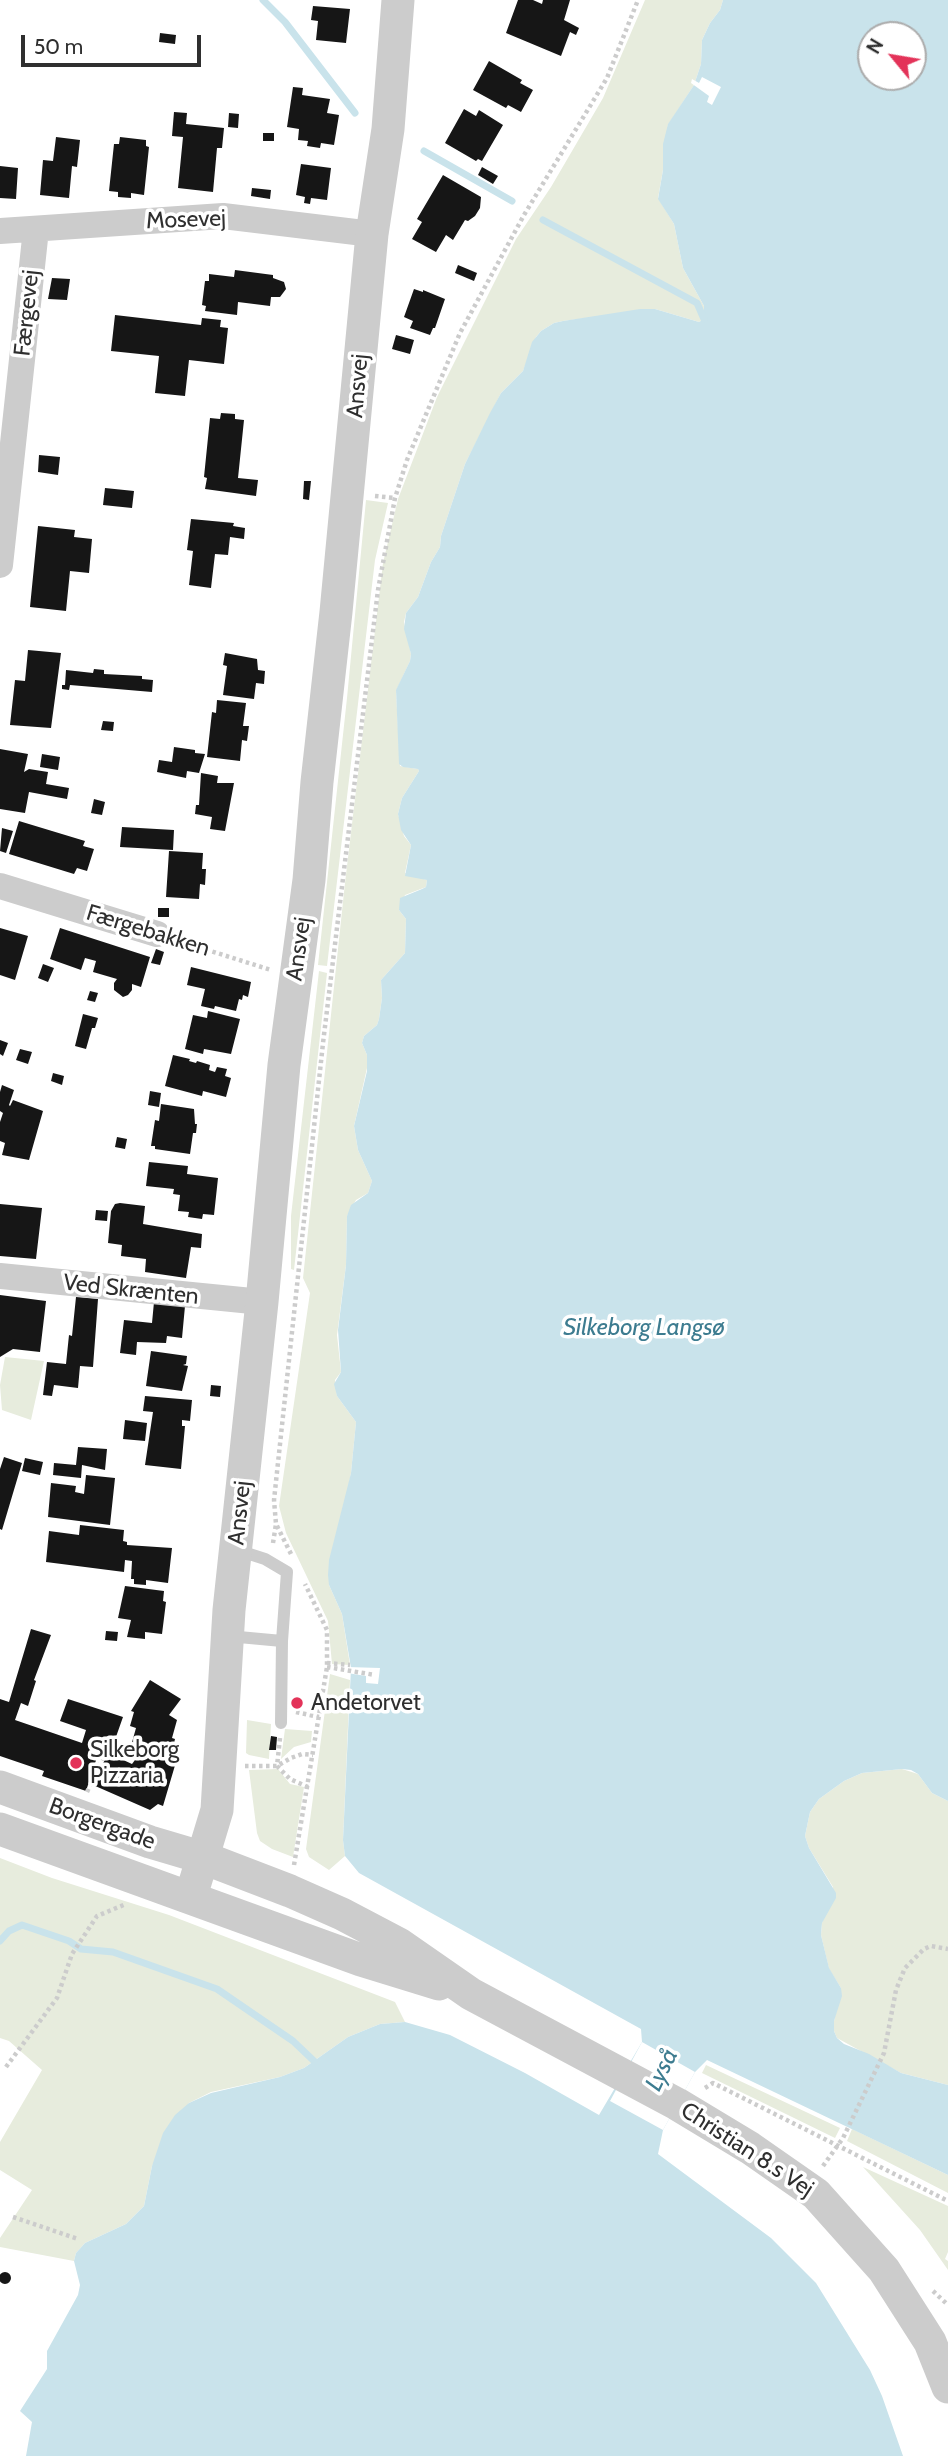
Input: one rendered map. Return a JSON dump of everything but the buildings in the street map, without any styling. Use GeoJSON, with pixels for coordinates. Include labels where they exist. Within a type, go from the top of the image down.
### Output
{"type":"FeatureCollection","features":[{"type":"Feature","properties":{"kind":"street","name":"Ansvej"},"geometry":{"type":"LineString","coordinates":[[191,1896],[217,1810],[228,1636],[284,1065],[309,880],[372,234],[388,129],[398,0]]}},
{"type":"Feature","properties":{"kind":"street","name":"Mosevej"},"geometry":{"type":"LineString","coordinates":[[0,231],[223,216],[372,234]]}},
{"type":"Feature","properties":{"kind":"street","name":"Færgevej"},"geometry":{"type":"LineString","coordinates":[[0,565],[36,229]]}},
{"type":"Feature","properties":{"kind":"street","name":"Færgebakken"},"geometry":{"type":"LineString","coordinates":[[0,886],[157,934]]}},
{"type":"Feature","properties":{"kind":"street","name":"Ved Skrænten"},"geometry":{"type":"LineString","coordinates":[[0,1276],[262,1303]]}},
{"type":"Feature","properties":{"kind":"street","name":"Borgergade"},"geometry":{"type":"LineString","coordinates":[[0,1787],[150,1842],[204,1858]]}},
{"type":"Feature","properties":{"kind":"street","name":"Borgergade"},"geometry":{"type":"LineString","coordinates":[[0,1829],[191,1896]]}},
{"type":"Feature","properties":{"kind":"street","name":"Christian 8.s Vej"},"geometry":{"type":"LineString","coordinates":[[204,1858],[290,1891],[399,1944],[471,1994],[677,2104],[750,2148],[816,2194],[939,2336],[948,2387]]}},
{"type":"Feature","properties":{"kind":"street","name":"Christian 8.s Vej"},"geometry":{"type":"LineString","coordinates":[[191,1896],[361,1960],[471,1994]]}},
{"type":"Feature","properties":{"kind":"lane"},"geometry":{"type":"LineString","coordinates":[[236,1550],[265,1559],[287,1572],[282,1641],[281,1723]]}},
{"type":"Feature","properties":{"kind":"lane"},"geometry":{"type":"LineString","coordinates":[[228,1636],[282,1641]]}},
{"type":"Feature","properties":{"kind":"path"},"geometry":{"type":"LineString","coordinates":[[293,1559],[276,1524],[274,1500],[325,1031],[381,571],[395,498],[407,460],[460,332],[524,215],[607,78],[638,0]]}},
{"type":"Feature","properties":{"kind":"path","name":"Færgebakken"},"geometry":{"type":"LineString","coordinates":[[157,934],[295,977]]}},
{"type":"Feature","properties":{"kind":"path"},"geometry":{"type":"LineString","coordinates":[[290,1891],[327,1665],[327,1630],[305,1583]]}},
{"type":"Feature","properties":{"kind":"path"},"geometry":{"type":"LineString","coordinates":[[327,1665],[350,1665]]}},
{"type":"Feature","properties":{"kind":"path"},"geometry":{"type":"LineString","coordinates":[[327,1665],[375,1675]]}},
{"type":"Feature","properties":{"kind":"path"},"geometry":{"type":"LineString","coordinates":[[277,1766],[281,1723]]}},
{"type":"Feature","properties":{"kind":"path"},"geometry":{"type":"LineString","coordinates":[[77,1815],[105,1753],[117,1753]]}},
{"type":"Feature","properties":{"kind":"path"},"geometry":{"type":"LineString","coordinates":[[220,1765],[277,1766],[302,1754],[313,1755]]}},
{"type":"Feature","properties":{"kind":"path"},"geometry":{"type":"LineString","coordinates":[[277,1766],[290,1779],[308,1787]]}},
{"type":"Feature","properties":{"kind":"path"},"geometry":{"type":"LineString","coordinates":[[6,2067],[57,1998],[72,1954],[97,1916],[127,1904],[131,1895]]}},
{"type":"Feature","properties":{"kind":"path"},"geometry":{"type":"LineString","coordinates":[[838,2146],[884,2053],[896,1990],[905,1968],[924,1949],[931,1946],[948,1949]]}},
{"type":"Feature","properties":{"kind":"path"},"geometry":{"type":"LineString","coordinates":[[677,2104],[713,2083],[948,2201]]}},
{"type":"Feature","properties":{"kind":"path"},"geometry":{"type":"LineString","coordinates":[[13,2217],[78,2239]]}},
{"type":"Feature","properties":{"kind":"shaded area"},"geometry":{"type":"Polygon","coordinates":[[[645,0],[723,0],[702,40],[701,64],[694,85],[668,125],[658,198],[674,224],[683,268],[704,306],[704,319],[699,322],[655,309],[563,321],[541,331],[523,371],[501,393],[465,464],[441,536],[440,547],[404,622],[411,654],[396,691],[400,766],[419,771],[402,798],[398,814],[404,836],[411,845],[405,873],[427,880],[426,887],[405,895],[399,910],[406,919],[405,953],[381,980],[379,1019],[377,1025],[364,1036],[362,1043],[367,1055],[367,1068],[354,1126],[358,1150],[372,1181],[368,1193],[356,1200],[347,1216],[346,1265],[337,1335],[341,1372],[335,1380],[337,1396],[356,1422],[351,1473],[329,1585],[342,1614],[350,1665],[332,1664],[328,1621],[286,1533],[279,1506],[310,1293],[303,1278],[345,883],[383,563],[398,499],[437,397],[516,239],[551,187],[603,98],[645,0]]]}},
{"type":"Feature","properties":{"kind":"shaded area"},"geometry":{"type":"Polygon","coordinates":[[[366,500],[388,503],[375,560],[327,966],[318,965],[366,500]]]}},
{"type":"Feature","properties":{"kind":"shaded area"},"geometry":{"type":"Polygon","coordinates":[[[319,971],[327,973],[294,1270],[291,1269],[291,1216],[319,971]]]}},
{"type":"Feature","properties":{"kind":"shaded area"},"geometry":{"type":"Polygon","coordinates":[[[5,1357],[44,1361],[31,1420],[2,1410],[0,1385],[5,1357]]]}},
{"type":"Feature","properties":{"kind":"shaded area"},"geometry":{"type":"Polygon","coordinates":[[[330,1674],[350,1680],[343,1840],[345,1856],[329,1870],[309,1857],[306,1849],[330,1674]]]}},
{"type":"Feature","properties":{"kind":"shaded area"},"geometry":{"type":"Polygon","coordinates":[[[247,1720],[271,1724],[269,1759],[246,1753],[247,1720]]]}},
{"type":"Feature","properties":{"kind":"shaded area"},"geometry":{"type":"Polygon","coordinates":[[[285,1729],[312,1731],[311,1742],[294,1747],[281,1759],[285,1729]]]}},
{"type":"Feature","properties":{"kind":"shaded area"},"geometry":{"type":"Polygon","coordinates":[[[278,1769],[290,1784],[304,1787],[293,1857],[260,1841],[257,1833],[249,1770],[278,1769]]]}},
{"type":"Feature","properties":{"kind":"shaded area"},"geometry":{"type":"Polygon","coordinates":[[[902,1769],[918,1774],[932,1793],[948,1801],[948,2085],[901,2073],[837,2038],[834,2021],[841,1988],[829,1969],[821,1935],[833,1887],[809,1848],[805,1836],[810,1812],[819,1799],[844,1781],[862,1773],[902,1769]]]}},
{"type":"Feature","properties":{"kind":"shaded area"},"geometry":{"type":"Polygon","coordinates":[[[0,1858],[52,1878],[169,1915],[395,2002],[405,2022],[380,2024],[348,2037],[304,2068],[280,2077],[211,2092],[189,2103],[152,2166],[144,2206],[126,2224],[85,2243],[76,2253],[74,2261],[0,2247],[0,2238],[32,2190],[0,2170],[0,2142],[42,2070],[9,2041],[0,2038],[0,1858]]]}},
{"type":"Feature","properties":{"kind":"shaded area"},"geometry":{"type":"Polygon","coordinates":[[[706,2065],[840,2128],[835,2138],[702,2073],[706,2065]]]}},
{"type":"Feature","properties":{"kind":"shaded area"},"geometry":{"type":"Polygon","coordinates":[[[852,2129],[948,2175],[948,2193],[847,2141],[852,2129]]]}},
{"type":"Feature","properties":{"kind":"shaded area"},"geometry":{"type":"Polygon","coordinates":[[[863,2167],[948,2206],[948,2252],[945,2259],[948,2261],[948,2270],[920,2230],[863,2167]]]}},
{"type":"Feature","properties":{"kind":"water","name":"Silkeborg Langsø"},"geometry":{"type":"Polygon","coordinates":[[[723,0],[948,0],[948,1801],[932,1793],[918,1774],[911,1770],[862,1773],[844,1781],[819,1799],[810,1812],[805,1836],[809,1848],[836,1893],[836,1898],[822,1923],[821,1935],[829,1968],[841,1988],[842,1996],[834,2021],[834,2031],[844,2044],[869,2054],[901,2073],[948,2085],[948,2175],[707,2060],[695,2072],[663,2130],[658,2154],[771,2238],[816,2283],[870,2370],[903,2456],[26,2456],[32,2422],[20,2411],[47,2369],[47,2351],[78,2295],[80,2285],[74,2261],[76,2253],[85,2243],[126,2224],[144,2206],[152,2166],[163,2133],[175,2115],[189,2103],[211,2093],[280,2077],[304,2068],[348,2037],[380,2024],[405,2022],[450,2035],[599,2115],[642,2042],[641,2029],[359,1873],[345,1856],[343,1840],[351,1668],[342,1614],[329,1585],[328,1575],[329,1560],[351,1473],[356,1422],[337,1396],[334,1384],[341,1372],[338,1330],[346,1265],[347,1216],[351,1205],[368,1193],[372,1181],[358,1150],[354,1126],[367,1071],[367,1055],[362,1043],[364,1036],[377,1025],[379,1019],[381,980],[405,953],[406,919],[399,910],[400,898],[426,887],[427,880],[405,876],[411,845],[401,830],[398,814],[402,798],[419,771],[399,764],[396,690],[411,654],[404,629],[406,613],[418,597],[431,562],[440,547],[441,536],[465,464],[501,393],[523,371],[532,342],[541,331],[563,321],[640,309],[655,309],[699,322],[704,319],[704,306],[683,268],[674,224],[658,199],[663,170],[663,144],[668,124],[694,85],[701,64],[702,40],[720,10],[723,0]]]}},
{"type":"Feature","properties":{"kind":"pier"},"geometry":{"type":"Polygon","coordinates":[[[702,77],[721,87],[712,105],[707,102],[709,96],[691,83],[692,79],[699,83],[702,77]]]}},
{"type":"Feature","properties":{"kind":"pier"},"geometry":{"type":"Polygon","coordinates":[[[347,1667],[380,1668],[378,1684],[366,1683],[366,1676],[347,1673],[347,1667]]]}},
{"type":"Feature","properties":{"kind":"pier"},"geometry":{"type":"Polygon","coordinates":[[[642,2042],[695,2072],[663,2130],[610,2101],[642,2042]]]}},
{"type":"Feature","properties":{"kind":"waterway"},"geometry":{"type":"LineString","coordinates":[[263,0],[285,22],[355,113]]}},
{"type":"Feature","properties":{"kind":"waterway"},"geometry":{"type":"LineString","coordinates":[[424,151],[512,201]]}},
{"type":"Feature","properties":{"kind":"waterway"},"geometry":{"type":"LineString","coordinates":[[543,220],[697,303],[704,319]]}},
{"type":"Feature","properties":{"kind":"waterway"},"geometry":{"type":"LineString","coordinates":[[0,1941],[9,1931],[22,1925],[69,1941],[81,1949],[113,1952],[217,1989],[293,2041],[314,2061]]}},
{"type":"Feature","properties":{"kind":"place","name":"Andetorvet"},"geometry":{"type":"Point","coordinates":[297,1703]}},
{"type":"Feature","properties":{"kind":"place","name":"Silkeborg Pizzaria"},"geometry":{"type":"Point","coordinates":[76,1763]}},
{"type":"Feature","properties":{"kind":"water label","name":"Lyså"},"geometry":{"type":"Point","coordinates":[662,2070]}}]}
